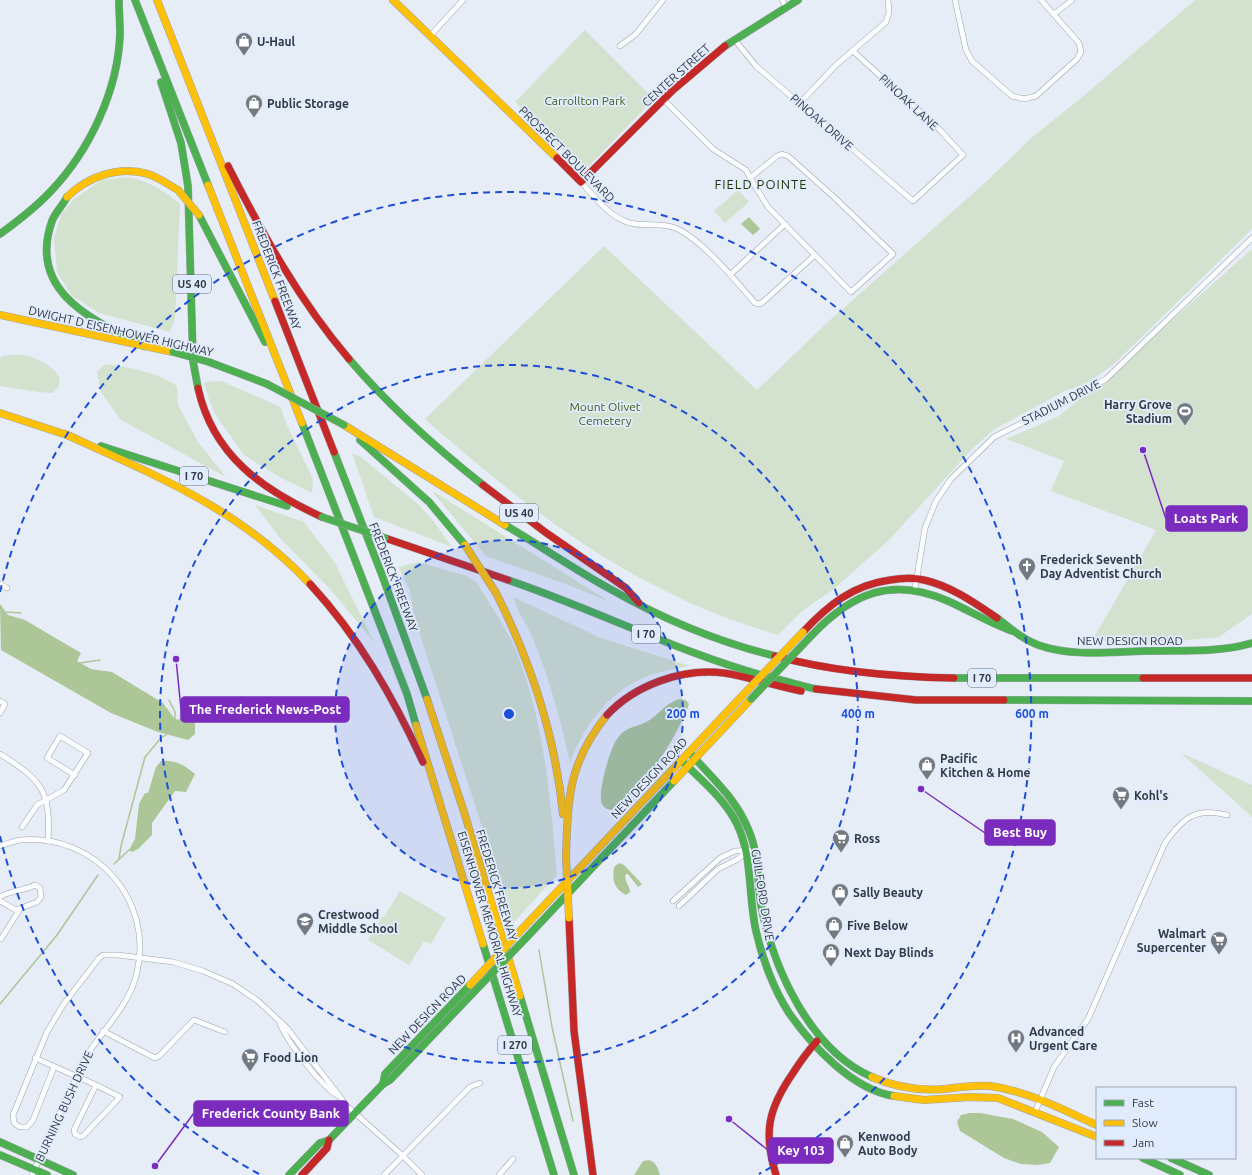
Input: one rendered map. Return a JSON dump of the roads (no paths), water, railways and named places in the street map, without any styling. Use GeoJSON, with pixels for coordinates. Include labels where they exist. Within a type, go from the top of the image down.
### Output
{"type":"FeatureCollection","features":[{"type":"Feature","properties":{"kind":"main road"},"geometry":{"type":"LineString","coordinates":[[114,0],[116,30],[114,76]]}},
{"type":"Feature","properties":{"kind":"main road"},"geometry":{"type":"LineString","coordinates":[[0,234],[22,219],[43,201],[72,167],[97,122],[114,76],[120,30],[119,0]]}},
{"type":"Feature","properties":{"kind":"main road"},"geometry":{"type":"LineString","coordinates":[[134,0],[300,418],[407,694],[446,817]]}},
{"type":"Feature","properties":{"kind":"main road","name":"US 40"},"geometry":{"type":"LineString","coordinates":[[134,0],[175,122],[186,166],[190,202],[193,361],[204,411],[221,442],[242,469],[268,490],[285,501],[322,517]]}},
{"type":"Feature","properties":{"kind":"main road","name":"FREDERICK FREEWAY"},"geometry":{"type":"LineString","coordinates":[[157,0],[382,575],[424,691],[464,812],[574,1175]]}},
{"type":"Feature","properties":{"kind":"main road","name":"PROSPECT BOULEVARD"},"geometry":{"type":"LineString","coordinates":[[393,0],[581,182]]}},
{"type":"Feature","properties":{"kind":"main road","name":"CENTER STREET"},"geometry":{"type":"LineString","coordinates":[[581,182],[664,100],[734,39],[798,0]]}},
{"type":"Feature","properties":{"kind":"main road","name":"US 40"},"geometry":{"type":"LineString","coordinates":[[203,116],[258,226],[276,258],[310,308],[347,357],[399,412],[441,452],[512,509],[626,588],[644,608]]}},
{"type":"Feature","properties":{"kind":"main road"},"geometry":{"type":"LineString","coordinates":[[144,346],[82,313],[64,296],[56,283],[50,268],[48,252],[49,232],[56,213],[69,194],[88,179],[103,173],[119,170],[143,172],[158,177],[178,190],[199,215],[276,365],[300,418]]}},
{"type":"Feature","properties":{"kind":"main road","name":"DWIGHT D EISENHOWER HIGHWAY"},"geometry":{"type":"LineString","coordinates":[[0,316],[174,352],[209,362],[267,384],[296,398],[344,425]]}},
{"type":"Feature","properties":{"kind":"main road","name":"I 70"},"geometry":{"type":"LineString","coordinates":[[0,413],[322,517],[513,581],[694,653],[746,672],[812,688],[882,698],[916,700],[1252,701]]}},
{"type":"Feature","properties":{"kind":"main road"},"geometry":{"type":"LineString","coordinates":[[344,425],[435,507],[452,525],[496,593],[528,660],[549,727],[560,781],[566,858],[574,1031],[593,1175]]}},
{"type":"Feature","properties":{"kind":"main road","name":"I 70"},"geometry":{"type":"LineString","coordinates":[[344,425],[611,590],[644,608],[730,644],[784,659],[855,672],[884,675],[946,678],[1252,678]]}},
{"type":"Feature","properties":{"kind":"main road"},"geometry":{"type":"LineString","coordinates":[[65,434],[155,475],[210,504],[257,536],[301,574],[348,627],[384,681],[410,732],[446,817]]}},
{"type":"Feature","properties":{"kind":"main road","name":"NEW DESIGN ROAD"},"geometry":{"type":"LineString","coordinates":[[383,1084],[385,1074],[827,606],[839,597],[860,586],[878,580],[917,578],[947,588],[966,598],[1003,621],[1012,631]]}},
{"type":"Feature","properties":{"kind":"main road","name":"NEW DESIGN ROAD"},"geometry":{"type":"LineString","coordinates":[[302,1175],[327,1148],[329,1140],[354,1113],[383,1084],[390,1080],[812,635],[836,611],[859,597],[886,589],[915,589],[947,600],[1036,644],[1068,651],[1215,651],[1252,643]]}},
{"type":"Feature","properties":{"kind":"main road"},"geometry":{"type":"LineString","coordinates":[[566,858],[569,795],[577,762],[582,749],[590,735],[611,710],[639,690],[673,676],[722,673],[777,687],[810,693],[851,698],[916,700]]}},
{"type":"Feature","properties":{"kind":"main road","name":"GUILFORD DRIVE"},"geometry":{"type":"LineString","coordinates":[[689,752],[719,783],[740,810],[755,850],[765,926],[777,962],[793,996],[821,1037],[849,1064],[868,1075],[892,1084],[917,1089],[982,1086],[1010,1090],[1039,1100],[1096,1125]]}},
{"type":"Feature","properties":{"kind":"main road","name":"GUILFORD DRIVE"},"geometry":{"type":"LineString","coordinates":[[681,760],[731,813],[746,852],[754,916],[762,952],[784,1003],[824,1056],[847,1076],[868,1087],[889,1095],[924,1100],[969,1097],[998,1098],[1096,1137]]}},
{"type":"Feature","properties":{"kind":"main road","name":"EISENHOWER MEMORIAL HIGHWAY"},"geometry":{"type":"LineString","coordinates":[[446,817],[554,1175]]}},
{"type":"Feature","properties":{"kind":"main road"},"geometry":{"type":"LineString","coordinates":[[776,1175],[768,1147],[769,1125],[773,1103],[782,1086],[821,1037]]}},
{"type":"Feature","properties":{"kind":"main road","name":"NEW DESIGN ROAD"},"geometry":{"type":"LineString","coordinates":[[289,1175],[320,1143],[329,1140]]}},
{"type":"Feature","properties":{"kind":"main road"},"geometry":{"type":"LineString","coordinates":[[0,1142],[73,1175]]}},
{"type":"Feature","properties":{"kind":"main road"},"geometry":{"type":"LineString","coordinates":[[0,1155],[33,1172],[47,1175]]}},
{"type":"Feature","properties":{"kind":"main road"},"geometry":{"type":"LineString","coordinates":[[1145,1159],[1180,1175]]}},
{"type":"Feature","properties":{"kind":"main road"},"geometry":{"type":"LineString","coordinates":[[1173,1159],[1209,1175]]}},
{"type":"Feature","properties":{"kind":"street"},"geometry":{"type":"LineString","coordinates":[[430,36],[463,0]]}},
{"type":"Feature","properties":{"kind":"street"},"geometry":{"type":"LineString","coordinates":[[620,46],[636,34],[663,0]]}},
{"type":"Feature","properties":{"kind":"street"},"geometry":{"type":"LineString","coordinates":[[782,0],[787,8]]}},
{"type":"Feature","properties":{"kind":"street"},"geometry":{"type":"LineString","coordinates":[[800,103],[836,65],[854,52],[886,22],[889,12],[888,0]]}},
{"type":"Feature","properties":{"kind":"street"},"geometry":{"type":"LineString","coordinates":[[955,0],[966,50],[972,62],[1009,95],[1021,99],[1030,98],[1039,94],[1080,56],[1081,49],[1079,43],[1041,0]]}},
{"type":"Feature","properties":{"kind":"street"},"geometry":{"type":"LineString","coordinates":[[1054,14],[1072,0]]}},
{"type":"Feature","properties":{"kind":"street","name":"PINOAK DRIVE"},"geometry":{"type":"LineString","coordinates":[[734,39],[756,66],[913,201]]}},
{"type":"Feature","properties":{"kind":"street","name":"PINOAK LANE"},"geometry":{"type":"LineString","coordinates":[[854,52],[938,129],[963,155],[913,201]]}},
{"type":"Feature","properties":{"kind":"street"},"geometry":{"type":"LineString","coordinates":[[664,100],[714,149],[746,170],[750,178],[768,207],[851,292],[893,254],[835,198],[788,156],[782,154],[777,156],[750,178]]}},
{"type":"Feature","properties":{"kind":"street","name":"PROSPECT BOULEVARD"},"geometry":{"type":"LineString","coordinates":[[581,182],[611,214],[630,222],[668,226],[677,229],[688,236],[731,274],[755,303],[760,304],[814,255]]}},
{"type":"Feature","properties":{"kind":"street"},"geometry":{"type":"LineString","coordinates":[[731,274],[785,224]]}},
{"type":"Feature","properties":{"kind":"street","name":"STADIUM DRIVE"},"geometry":{"type":"LineString","coordinates":[[915,589],[925,528],[936,501],[951,479],[982,447],[1006,430],[1079,395],[1106,379],[1252,238]]}},
{"type":"Feature","properties":{"kind":"street"},"geometry":{"type":"LineString","coordinates":[[0,584],[8,588]]}},
{"type":"Feature","properties":{"kind":"street"},"geometry":{"type":"LineString","coordinates":[[0,700],[6,704],[0,713]]}},
{"type":"Feature","properties":{"kind":"street"},"geometry":{"type":"LineString","coordinates":[[22,827],[32,809],[64,790],[75,775],[88,753],[60,736],[47,758],[75,775]]}},
{"type":"Feature","properties":{"kind":"street"},"geometry":{"type":"LineString","coordinates":[[0,754],[30,774],[38,783],[46,800],[49,814],[48,841]]}},
{"type":"Feature","properties":{"kind":"street"},"geometry":{"type":"LineString","coordinates":[[1035,1112],[1054,1067],[1088,1019],[1165,843],[1178,825],[1188,818],[1202,812],[1216,812],[1227,815]]}},
{"type":"Feature","properties":{"kind":"street","name":"BURNING BUSH DRIVE"},"geometry":{"type":"LineString","coordinates":[[0,846],[20,840],[48,841],[64,845],[87,856],[102,865],[121,886],[129,899],[138,923],[140,958],[137,974],[130,992],[121,1008],[92,1046],[76,1076],[33,1172]]}},
{"type":"Feature","properties":{"kind":"street"},"geometry":{"type":"LineString","coordinates":[[673,901],[720,858],[735,851],[746,852],[755,850]]}},
{"type":"Feature","properties":{"kind":"street"},"geometry":{"type":"LineString","coordinates":[[679,906],[718,869],[738,859],[746,852]]}},
{"type":"Feature","properties":{"kind":"street"},"geometry":{"type":"LineString","coordinates":[[0,897],[18,890],[37,886],[41,893],[39,900],[34,905],[16,910],[0,901]]}},
{"type":"Feature","properties":{"kind":"street"},"geometry":{"type":"LineString","coordinates":[[1,939],[20,909]]}},
{"type":"Feature","properties":{"kind":"street"},"geometry":{"type":"LineString","coordinates":[[54,1066],[33,1120],[27,1127],[16,1125],[14,1123],[13,1115],[35,1058],[47,1032],[63,1005],[99,958],[108,954],[173,962],[219,977],[258,1001],[279,1022],[284,1033],[317,1076],[330,1090],[341,1097],[354,1113],[402,1155],[422,1175]]}},
{"type":"Feature","properties":{"kind":"street"},"geometry":{"type":"LineString","coordinates":[[103,1031],[155,1058],[159,1056],[194,1020],[225,1032]]}},
{"type":"Feature","properties":{"kind":"street"},"geometry":{"type":"LineString","coordinates":[[35,1058],[96,1085],[120,1097],[83,1136],[80,1137],[74,1130],[96,1085]]}},
{"type":"Feature","properties":{"kind":"street"},"geometry":{"type":"LineString","coordinates":[[384,1175],[470,1087],[480,1084]]}},
{"type":"Feature","properties":{"kind":"street"},"geometry":{"type":"LineString","coordinates":[[498,1175],[513,1159]]}},
{"type":"Feature","properties":{"kind":"waterway"},"geometry":{"type":"LineString","coordinates":[[7,612],[21,613]]}},
{"type":"Feature","properties":{"kind":"waterway"},"geometry":{"type":"LineString","coordinates":[[80,663],[100,660]]}},
{"type":"Feature","properties":{"kind":"waterway"},"geometry":{"type":"LineString","coordinates":[[169,700],[175,712],[175,720]]}},
{"type":"Feature","properties":{"kind":"waterway"},"geometry":{"type":"LineString","coordinates":[[119,859],[121,846],[145,757],[160,739],[167,734]]}},
{"type":"Feature","properties":{"kind":"waterway"},"geometry":{"type":"LineString","coordinates":[[114,864],[129,850]]}},
{"type":"Feature","properties":{"kind":"waterway"},"geometry":{"type":"LineString","coordinates":[[0,1004],[57,935],[98,875]]}},
{"type":"Feature","properties":{"kind":"waterway"},"geometry":{"type":"LineString","coordinates":[[539,950],[552,1027],[573,1121]]}},
{"type":"Feature","properties":{"kind":"place","name":"U-Haul"},"geometry":{"type":"Point","coordinates":[244,56]}},
{"type":"Feature","properties":{"kind":"place","name":"Public Storage"},"geometry":{"type":"Point","coordinates":[254,118]}},
{"type":"Feature","properties":{"kind":"place","name":"Harry Grove Stadium"},"geometry":{"type":"Point","coordinates":[1185,426]}},
{"type":"Feature","properties":{"kind":"place","name":"Loats Park"},"geometry":{"type":"Point","coordinates":[1143,450]}},
{"type":"Feature","properties":{"kind":"place","name":"Frederick Seventh Day Adventist Church"},"geometry":{"type":"Point","coordinates":[1027,581]}},
{"type":"Feature","properties":{"kind":"place","name":"The Frederick News-Post"},"geometry":{"type":"Point","coordinates":[176,659]}},
{"type":"Feature","properties":{"kind":"place","name":"Pacific Kitchen & Home"},"geometry":{"type":"Point","coordinates":[927,780]}},
{"type":"Feature","properties":{"kind":"place","name":"Best Buy"},"geometry":{"type":"Point","coordinates":[921,789]}},
{"type":"Feature","properties":{"kind":"place","name":"Kohl's"},"geometry":{"type":"Point","coordinates":[1121,810]}},
{"type":"Feature","properties":{"kind":"place","name":"Ross"},"geometry":{"type":"Point","coordinates":[841,853]}},
{"type":"Feature","properties":{"kind":"place","name":"Sally Beauty"},"geometry":{"type":"Point","coordinates":[840,907]}},
{"type":"Feature","properties":{"kind":"place","name":"Crestwood Middle School"},"geometry":{"type":"Point","coordinates":[305,936]}},
{"type":"Feature","properties":{"kind":"place","name":"Five Below"},"geometry":{"type":"Point","coordinates":[834,940]}},
{"type":"Feature","properties":{"kind":"place","name":"Walmart Supercenter"},"geometry":{"type":"Point","coordinates":[1219,955]}},
{"type":"Feature","properties":{"kind":"place","name":"Next Day Blinds"},"geometry":{"type":"Point","coordinates":[831,967]}},
{"type":"Feature","properties":{"kind":"place","name":"Advanced Urgent Care"},"geometry":{"type":"Point","coordinates":[1016,1053]}},
{"type":"Feature","properties":{"kind":"place","name":"Food Lion"},"geometry":{"type":"Point","coordinates":[250,1072]}},
{"type":"Feature","properties":{"kind":"place","name":"Key 103"},"geometry":{"type":"Point","coordinates":[729,1119]}},
{"type":"Feature","properties":{"kind":"place","name":"Kenwood Auto Body"},"geometry":{"type":"Point","coordinates":[845,1158]}},
{"type":"Feature","properties":{"kind":"place","name":"Frederick County Bank"},"geometry":{"type":"Point","coordinates":[155,1166]}},
{"type":"Feature","properties":{"kind":"district","name":"FIELD POINTE"},"geometry":{"type":"Point","coordinates":[761,184]}},
{"type":"Feature","properties":{"kind":"park label","name":"Carrollton Park"},"geometry":{"type":"Point","coordinates":[585,100]}},
{"type":"Feature","properties":{"kind":"park label","name":"Mount Olivet Cemetery"},"geometry":{"type":"Point","coordinates":[605,413]}}]}
